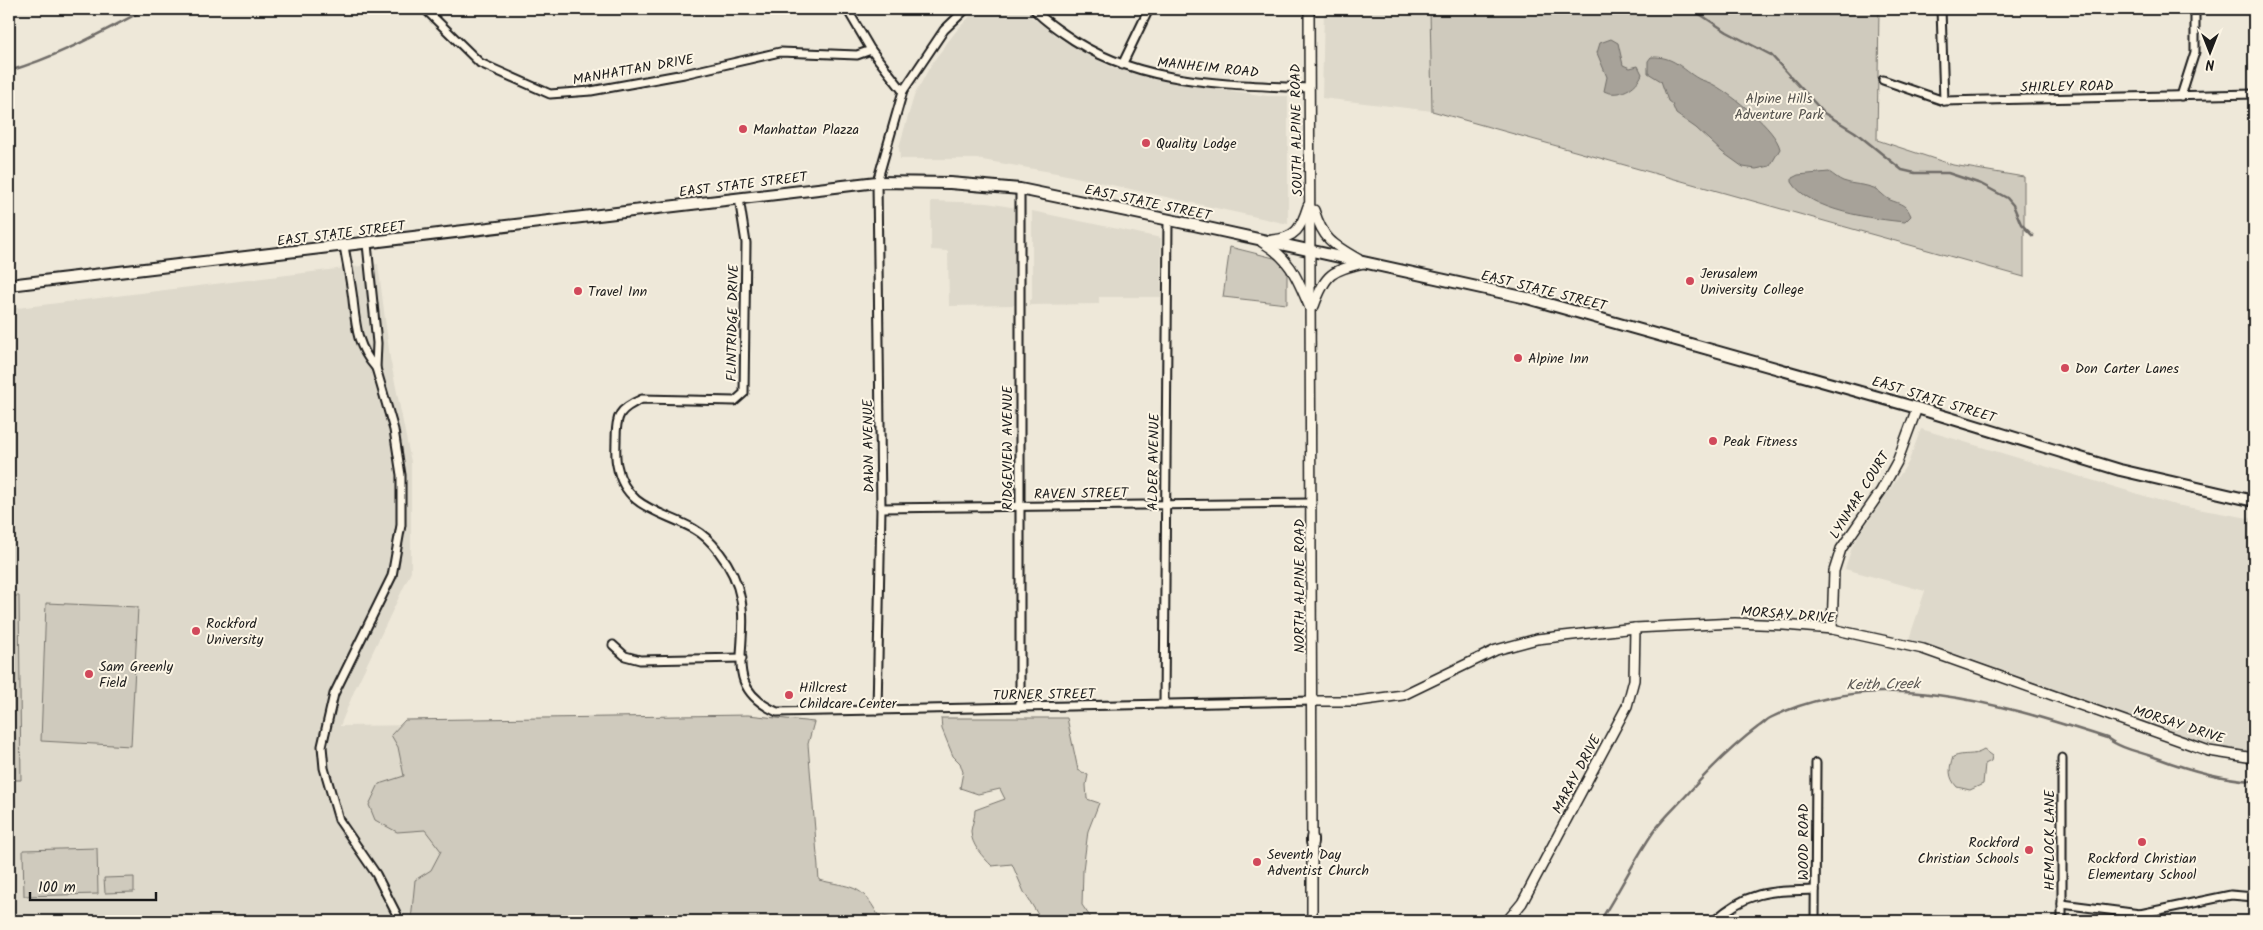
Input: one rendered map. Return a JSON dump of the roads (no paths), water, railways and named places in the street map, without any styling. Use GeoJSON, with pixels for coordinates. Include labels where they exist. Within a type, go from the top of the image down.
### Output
{"type":"FeatureCollection","features":[{"type":"Feature","properties":{"kind":"main road","name":"EAST STATE STREET"},"geometry":{"type":"LineString","coordinates":[[9,285],[877,182],[950,183],[1020,189],[1534,299],[1917,408],[2120,470],[2254,501]]}},
{"type":"Feature","properties":{"kind":"street","name":"MANHATTAN DRIVE"},"geometry":{"type":"LineString","coordinates":[[425,9],[480,63],[550,94],[591,91],[684,74],[780,52],[857,55],[871,50]]}},
{"type":"Feature","properties":{"kind":"street"},"geometry":{"type":"LineString","coordinates":[[847,9],[871,50],[903,91]]}},
{"type":"Feature","properties":{"kind":"street","name":"DAWN AVENUE"},"geometry":{"type":"LineString","coordinates":[[877,710],[881,508],[877,182],[903,91],[944,30],[966,9]]}},
{"type":"Feature","properties":{"kind":"street","name":"MANHEIM ROAD"},"geometry":{"type":"LineString","coordinates":[[1034,9],[1040,16],[1076,43],[1122,65],[1147,72],[1191,80],[1308,88]]}},
{"type":"Feature","properties":{"kind":"street"},"geometry":{"type":"LineString","coordinates":[[1122,65],[1149,9]]}},
{"type":"Feature","properties":{"kind":"street","name":"SOUTH ALPINE ROAD"},"geometry":{"type":"LineString","coordinates":[[1309,9],[1308,88],[1311,251]]}},
{"type":"Feature","properties":{"kind":"street"},"geometry":{"type":"LineString","coordinates":[[1941,9],[1944,100]]}},
{"type":"Feature","properties":{"kind":"street"},"geometry":{"type":"LineString","coordinates":[[2181,96],[2195,52],[2195,9]]}},
{"type":"Feature","properties":{"kind":"street","name":"SHIRLEY ROAD"},"geometry":{"type":"LineString","coordinates":[[1883,80],[1944,100],[2254,94]]}},
{"type":"Feature","properties":{"kind":"street","name":"RIDGEVIEW AVENUE"},"geometry":{"type":"LineString","coordinates":[[1020,189],[1020,707]]}},
{"type":"Feature","properties":{"kind":"street","name":"FLINTRIDGE DRIVE"},"geometry":{"type":"LineString","coordinates":[[739,198],[746,243],[744,392],[735,401],[642,399],[620,412],[616,423],[617,464],[620,479],[641,505],[695,530],[717,549],[727,563],[742,601],[742,678],[750,696],[776,712]]}},
{"type":"Feature","properties":{"kind":"street"},"geometry":{"type":"LineString","coordinates":[[1259,240],[1280,240],[1292,236],[1302,224],[1310,199]]}},
{"type":"Feature","properties":{"kind":"street"},"geometry":{"type":"LineString","coordinates":[[1310,199],[1319,227],[1327,240],[1365,263]]}},
{"type":"Feature","properties":{"kind":"street","name":"ALDER AVENUE"},"geometry":{"type":"LineString","coordinates":[[1164,704],[1168,220]]}},
{"type":"Feature","properties":{"kind":"street"},"geometry":{"type":"LineString","coordinates":[[1259,240],[1275,250],[1294,271],[1311,311]]}},
{"type":"Feature","properties":{"kind":"street"},"geometry":{"type":"LineString","coordinates":[[367,244],[375,314],[376,368],[394,430],[400,475],[400,525],[392,576],[334,694],[322,746],[324,768],[339,820],[376,874],[397,915],[397,921]]}},
{"type":"Feature","properties":{"kind":"street"},"geometry":{"type":"LineString","coordinates":[[344,246],[353,299],[355,329],[366,357],[376,368]]}},
{"type":"Feature","properties":{"kind":"street","name":"NORTH ALPINE ROAD"},"geometry":{"type":"LineString","coordinates":[[1311,251],[1312,921]]}},
{"type":"Feature","properties":{"kind":"street"},"geometry":{"type":"LineString","coordinates":[[1311,311],[1328,276],[1337,271],[1365,263]]}},
{"type":"Feature","properties":{"kind":"street","name":"LYNMAR COURT"},"geometry":{"type":"LineString","coordinates":[[1832,629],[1834,571],[1841,549],[1898,462],[1917,408]]}},
{"type":"Feature","properties":{"kind":"street","name":"RAVEN STREET"},"geometry":{"type":"LineString","coordinates":[[881,508],[1312,503]]}},
{"type":"Feature","properties":{"kind":"street","name":"MORSAY DRIVE"},"geometry":{"type":"LineString","coordinates":[[1313,702],[1358,701],[1403,696],[1496,650],[1537,639],[1635,628],[1735,623],[1784,625],[1832,629],[1923,649],[2209,751],[2254,758]]}},
{"type":"Feature","properties":{"kind":"street","name":"MARAY DRIVE"},"geometry":{"type":"LineString","coordinates":[[1507,921],[1522,903],[1627,706],[1634,680],[1635,628]]}},
{"type":"Feature","properties":{"kind":"street"},"geometry":{"type":"LineString","coordinates":[[612,645],[624,656],[640,660],[742,658]]}},
{"type":"Feature","properties":{"kind":"street","name":"TURNER STREET"},"geometry":{"type":"LineString","coordinates":[[776,712],[1313,702]]}},
{"type":"Feature","properties":{"kind":"street","name":"HEMLOCK LANE"},"geometry":{"type":"LineString","coordinates":[[2062,758],[2062,921]]}},
{"type":"Feature","properties":{"kind":"street","name":"WOOD ROAD"},"geometry":{"type":"LineString","coordinates":[[1816,763],[1816,921]]}},
{"type":"Feature","properties":{"kind":"street"},"geometry":{"type":"LineString","coordinates":[[1714,921],[1738,903],[1758,894],[1768,891],[1815,890]]}},
{"type":"Feature","properties":{"kind":"street"},"geometry":{"type":"LineString","coordinates":[[2062,904],[2140,914],[2231,894],[2254,897]]}},
{"type":"Feature","properties":{"kind":"street"},"geometry":{"type":"LineString","coordinates":[[2140,914],[2152,921]]}},
{"type":"Feature","properties":{"kind":"waterway"},"geometry":{"type":"LineString","coordinates":[[9,71],[45,59],[146,9]]}},
{"type":"Feature","properties":{"kind":"waterway"},"geometry":{"type":"LineString","coordinates":[[1692,9],[1727,32],[1771,55],[1824,113],[1855,132],[1902,170],[1915,173],[1948,173],[1981,184],[2007,198],[2013,205],[2021,224],[2033,236]]}},
{"type":"Feature","properties":{"kind":"waterway","name":"Keith Creek"},"geometry":{"type":"LineString","coordinates":[[1600,921],[1654,831],[1707,773],[1740,741],[1768,719],[1811,702],[1853,694],[1896,692],[1938,695],[1981,702],[2107,738],[2125,748],[2193,770],[2217,776],[2254,781]]}},
{"type":"Feature","properties":{"kind":"place","name":"Manhattan Plazza"},"geometry":{"type":"Point","coordinates":[743,129]}},
{"type":"Feature","properties":{"kind":"place","name":"Quality Lodge"},"geometry":{"type":"Point","coordinates":[1146,143]}},
{"type":"Feature","properties":{"kind":"place","name":"Jerusalem University College"},"geometry":{"type":"Point","coordinates":[1690,281]}},
{"type":"Feature","properties":{"kind":"place","name":"Travel Inn"},"geometry":{"type":"Point","coordinates":[578,291]}},
{"type":"Feature","properties":{"kind":"place","name":"Alpine Inn"},"geometry":{"type":"Point","coordinates":[1518,358]}},
{"type":"Feature","properties":{"kind":"place","name":"Don Carter Lanes"},"geometry":{"type":"Point","coordinates":[2065,368]}},
{"type":"Feature","properties":{"kind":"place","name":"Peak Fitness"},"geometry":{"type":"Point","coordinates":[1713,441]}},
{"type":"Feature","properties":{"kind":"place","name":"Rockford University"},"geometry":{"type":"Point","coordinates":[196,631]}},
{"type":"Feature","properties":{"kind":"place","name":"Sam Greenly Field"},"geometry":{"type":"Point","coordinates":[89,674]}},
{"type":"Feature","properties":{"kind":"place","name":"Hillcrest Childcare Center"},"geometry":{"type":"Point","coordinates":[789,695]}},
{"type":"Feature","properties":{"kind":"place","name":"Rockford Christian Elementary School"},"geometry":{"type":"Point","coordinates":[2142,842]}},
{"type":"Feature","properties":{"kind":"place","name":"Rockford Christian Schools"},"geometry":{"type":"Point","coordinates":[2029,850]}},
{"type":"Feature","properties":{"kind":"place","name":"Seventh Day Adventist Church"},"geometry":{"type":"Point","coordinates":[1257,862]}},
{"type":"Feature","properties":{"kind":"park label","name":"Alpine Hills Adventure Park"},"geometry":{"type":"Point","coordinates":[1779,106]}}]}
